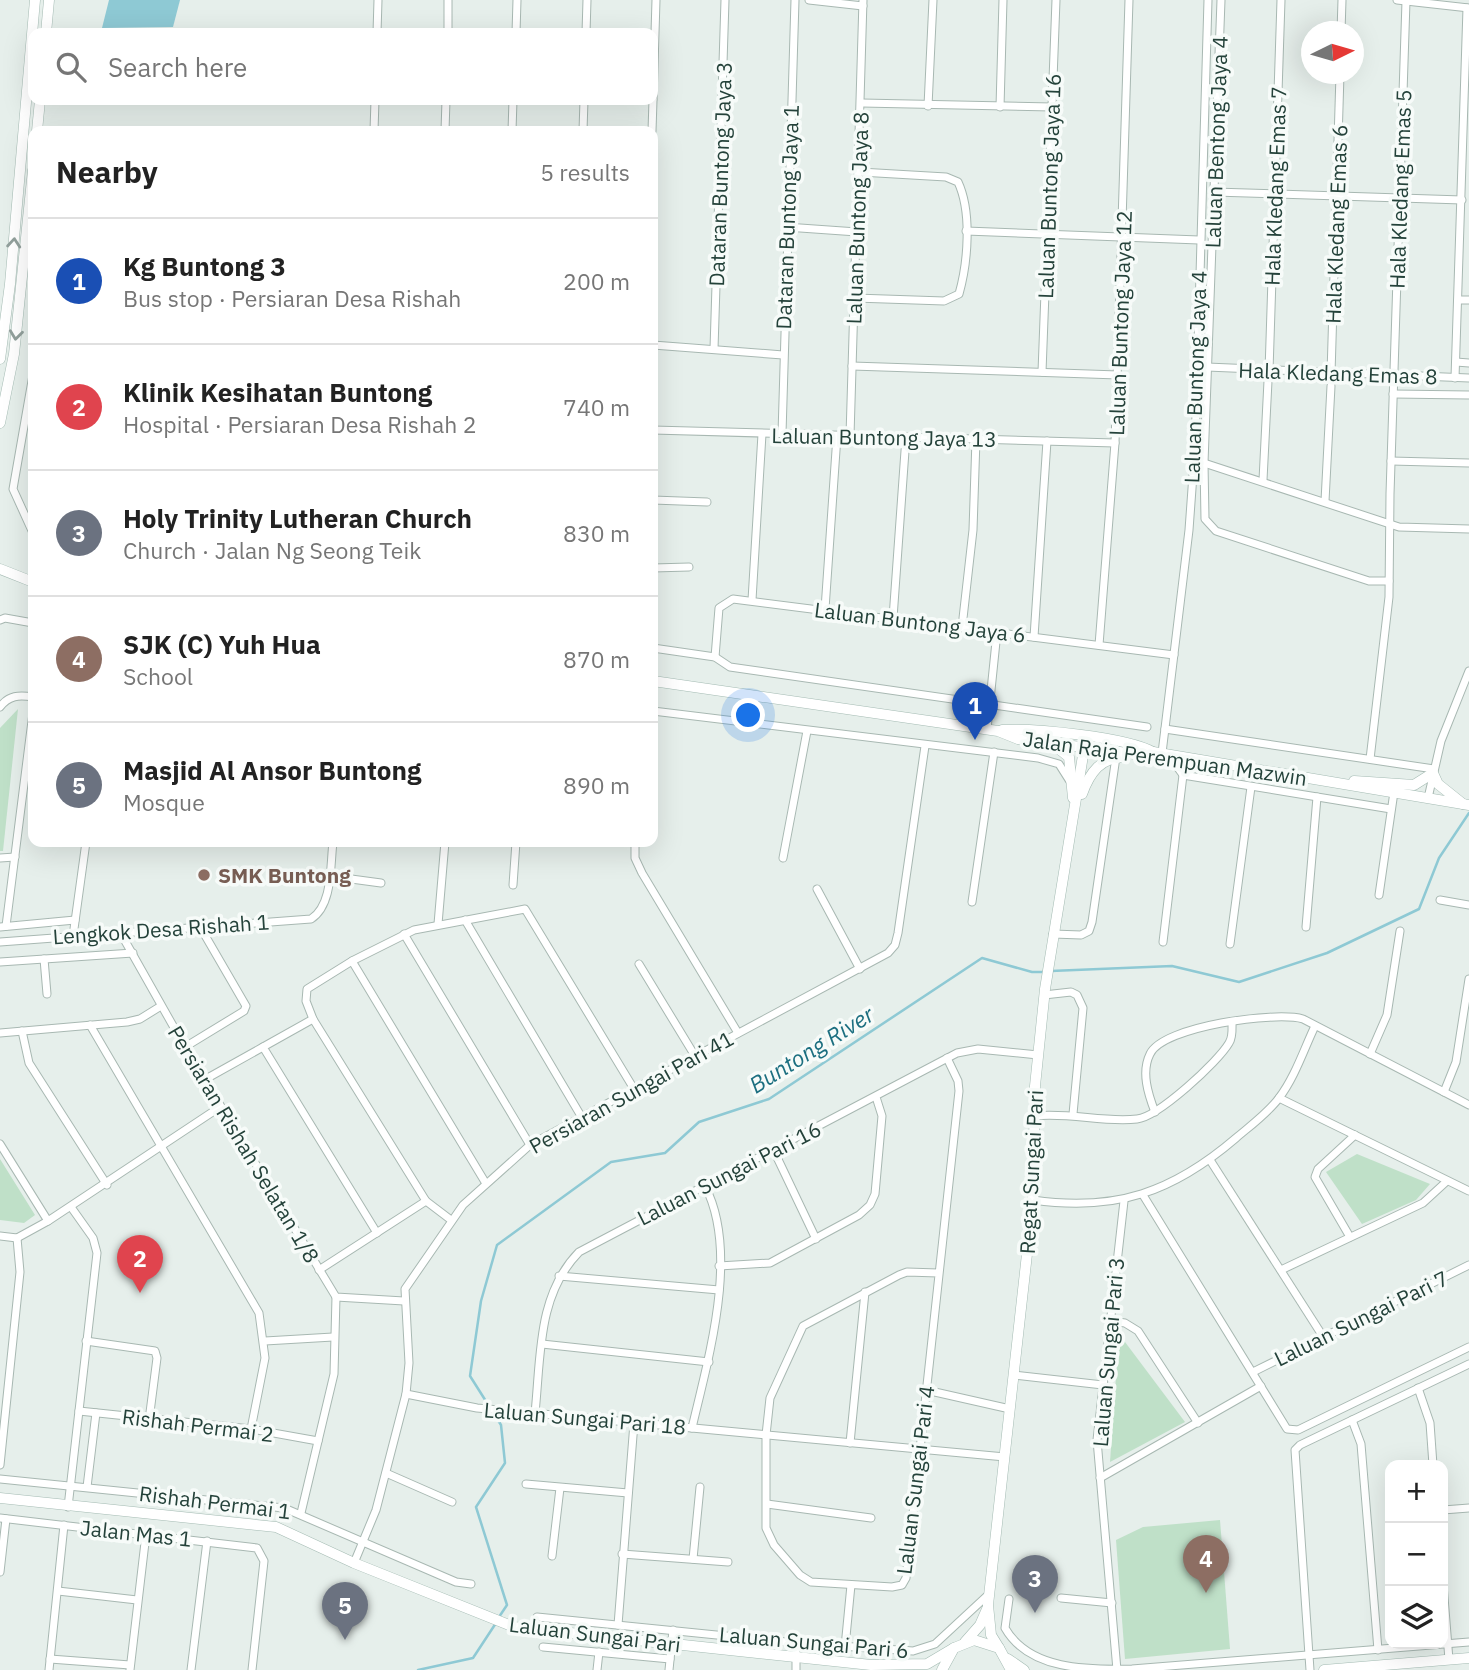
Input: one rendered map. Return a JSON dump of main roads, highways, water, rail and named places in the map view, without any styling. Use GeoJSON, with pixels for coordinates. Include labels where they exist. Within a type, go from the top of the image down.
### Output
{"type":"FeatureCollection","features":[{"type":"Feature","properties":{"kind":"main road"},"geometry":{"type":"LineString","coordinates":[[33,28],[36,0]]}},
{"type":"Feature","properties":{"kind":"main road"},"geometry":{"type":"LineString","coordinates":[[46,28],[49,0]]}},
{"type":"Feature","properties":{"kind":"main road"},"geometry":{"type":"LineString","coordinates":[[0,359],[28,80]]}},
{"type":"Feature","properties":{"kind":"main road"},"geometry":{"type":"LineString","coordinates":[[37,126],[40,105]]}},
{"type":"Feature","properties":{"kind":"main road"},"geometry":{"type":"LineString","coordinates":[[43,126],[45,105]]}},
{"type":"Feature","properties":{"kind":"main road"},"geometry":{"type":"LineString","coordinates":[[0,423],[14,354],[28,226]]}},
{"type":"Feature","properties":{"kind":"main road"},"geometry":{"type":"LineString","coordinates":[[23,281],[28,256]]}},
{"type":"Feature","properties":{"kind":"main road"},"geometry":{"type":"LineString","coordinates":[[0,569],[28,580]]}},
{"type":"Feature","properties":{"kind":"main road","name":"Jalan Raja Perempuan Mazwin"},"geometry":{"type":"LineString","coordinates":[[658,682],[993,730],[1018,739],[1085,742]]}},
{"type":"Feature","properties":{"kind":"main road"},"geometry":{"type":"LineString","coordinates":[[993,730],[1019,729],[1085,742],[1137,745],[1156,753]]}},
{"type":"Feature","properties":{"kind":"main road"},"geometry":{"type":"LineString","coordinates":[[1042,741],[1064,751],[1070,762],[1076,805]]}},
{"type":"Feature","properties":{"kind":"main road","name":"Regat Sungai Pari"},"geometry":{"type":"LineString","coordinates":[[999,1648],[992,1634],[988,1605],[1033,1199],[1038,1055],[1053,934],[1085,742]]}},
{"type":"Feature","properties":{"kind":"main road"},"geometry":{"type":"LineString","coordinates":[[1076,805],[1090,774],[1098,765],[1116,757],[1156,753]]}},
{"type":"Feature","properties":{"kind":"main road","name":"Jalan Raja Perempuan Mazwin"},"geometry":{"type":"LineString","coordinates":[[1156,753],[1465,805]]}},
{"type":"Feature","properties":{"kind":"main road"},"geometry":{"type":"LineString","coordinates":[[1332,782],[1363,781],[1414,785],[1434,771],[1438,784],[1465,805]]}},
{"type":"Feature","properties":{"kind":"main road","name":"Laluan Sungai Pari"},"geometry":{"type":"LineString","coordinates":[[0,1498],[276,1527],[354,1563],[514,1627],[871,1665],[927,1664],[965,1642]]}},
{"type":"Feature","properties":{"kind":"main road"},"geometry":{"type":"LineString","coordinates":[[965,1642],[980,1625],[988,1605]]}},
{"type":"Feature","properties":{"kind":"main road"},"geometry":{"type":"LineString","coordinates":[[965,1642],[983,1641],[999,1648],[1007,1658],[1024,1670]]}},
{"type":"Feature","properties":{"kind":"main road"},"geometry":{"type":"LineString","coordinates":[[942,1670],[954,1648]]}},
{"type":"Feature","properties":{"kind":"main road"},"geometry":{"type":"LineString","coordinates":[[1007,1658],[1011,1670]]}},
{"type":"Feature","properties":{"kind":"main road"},"geometry":{"type":"LineString","coordinates":[[1324,1670],[1469,1658]]}},
{"type":"Feature","properties":{"kind":"main road"},"geometry":{"type":"LineString","coordinates":[[871,1665],[894,1670]]}},
{"type":"Feature","properties":{"kind":"water"},"geometry":{"type":"Polygon","coordinates":[[[109,0],[180,0],[173,27],[102,28],[109,0]]]}},
{"type":"Feature","properties":{"kind":"waterway","name":"Buntong River"},"geometry":{"type":"LineString","coordinates":[[1051,971],[1172,966],[1239,982],[1327,953],[1419,909],[1439,858],[1469,813]]}},
{"type":"Feature","properties":{"kind":"waterway","name":"Buntong River"},"geometry":{"type":"LineString","coordinates":[[489,1406],[470,1376],[481,1301],[497,1245],[611,1162],[665,1153],[699,1122],[769,1099],[982,958],[1032,972],[1044,972]]}},
{"type":"Feature","properties":{"kind":"waterway","name":"Buntong River"},"geometry":{"type":"LineString","coordinates":[[492,1411],[501,1425],[505,1463],[476,1507],[507,1605],[499,1617]]}},
{"type":"Feature","properties":{"kind":"waterway","name":"Buntong River"},"geometry":{"type":"LineString","coordinates":[[418,1670],[473,1658],[496,1623]]}},
{"type":"Feature","properties":{"kind":"place","name":"Kg Buntong 3"},"geometry":{"type":"Point","coordinates":[975,740]}},
{"type":"Feature","properties":{"kind":"place","name":"SMK Buntong"},"geometry":{"type":"Point","coordinates":[204,875]}},
{"type":"Feature","properties":{"kind":"place","name":"Klinik Kesihatan Buntong"},"geometry":{"type":"Point","coordinates":[140,1293]}},
{"type":"Feature","properties":{"kind":"place","name":"SJK (C) Yuh Hua"},"geometry":{"type":"Point","coordinates":[1206,1593]}},
{"type":"Feature","properties":{"kind":"place","name":"Holy Trinity Lutheran Church"},"geometry":{"type":"Point","coordinates":[1035,1613]}},
{"type":"Feature","properties":{"kind":"place","name":"Masjid Al Ansor Buntong"},"geometry":{"type":"Point","coordinates":[345,1640]}}]}
